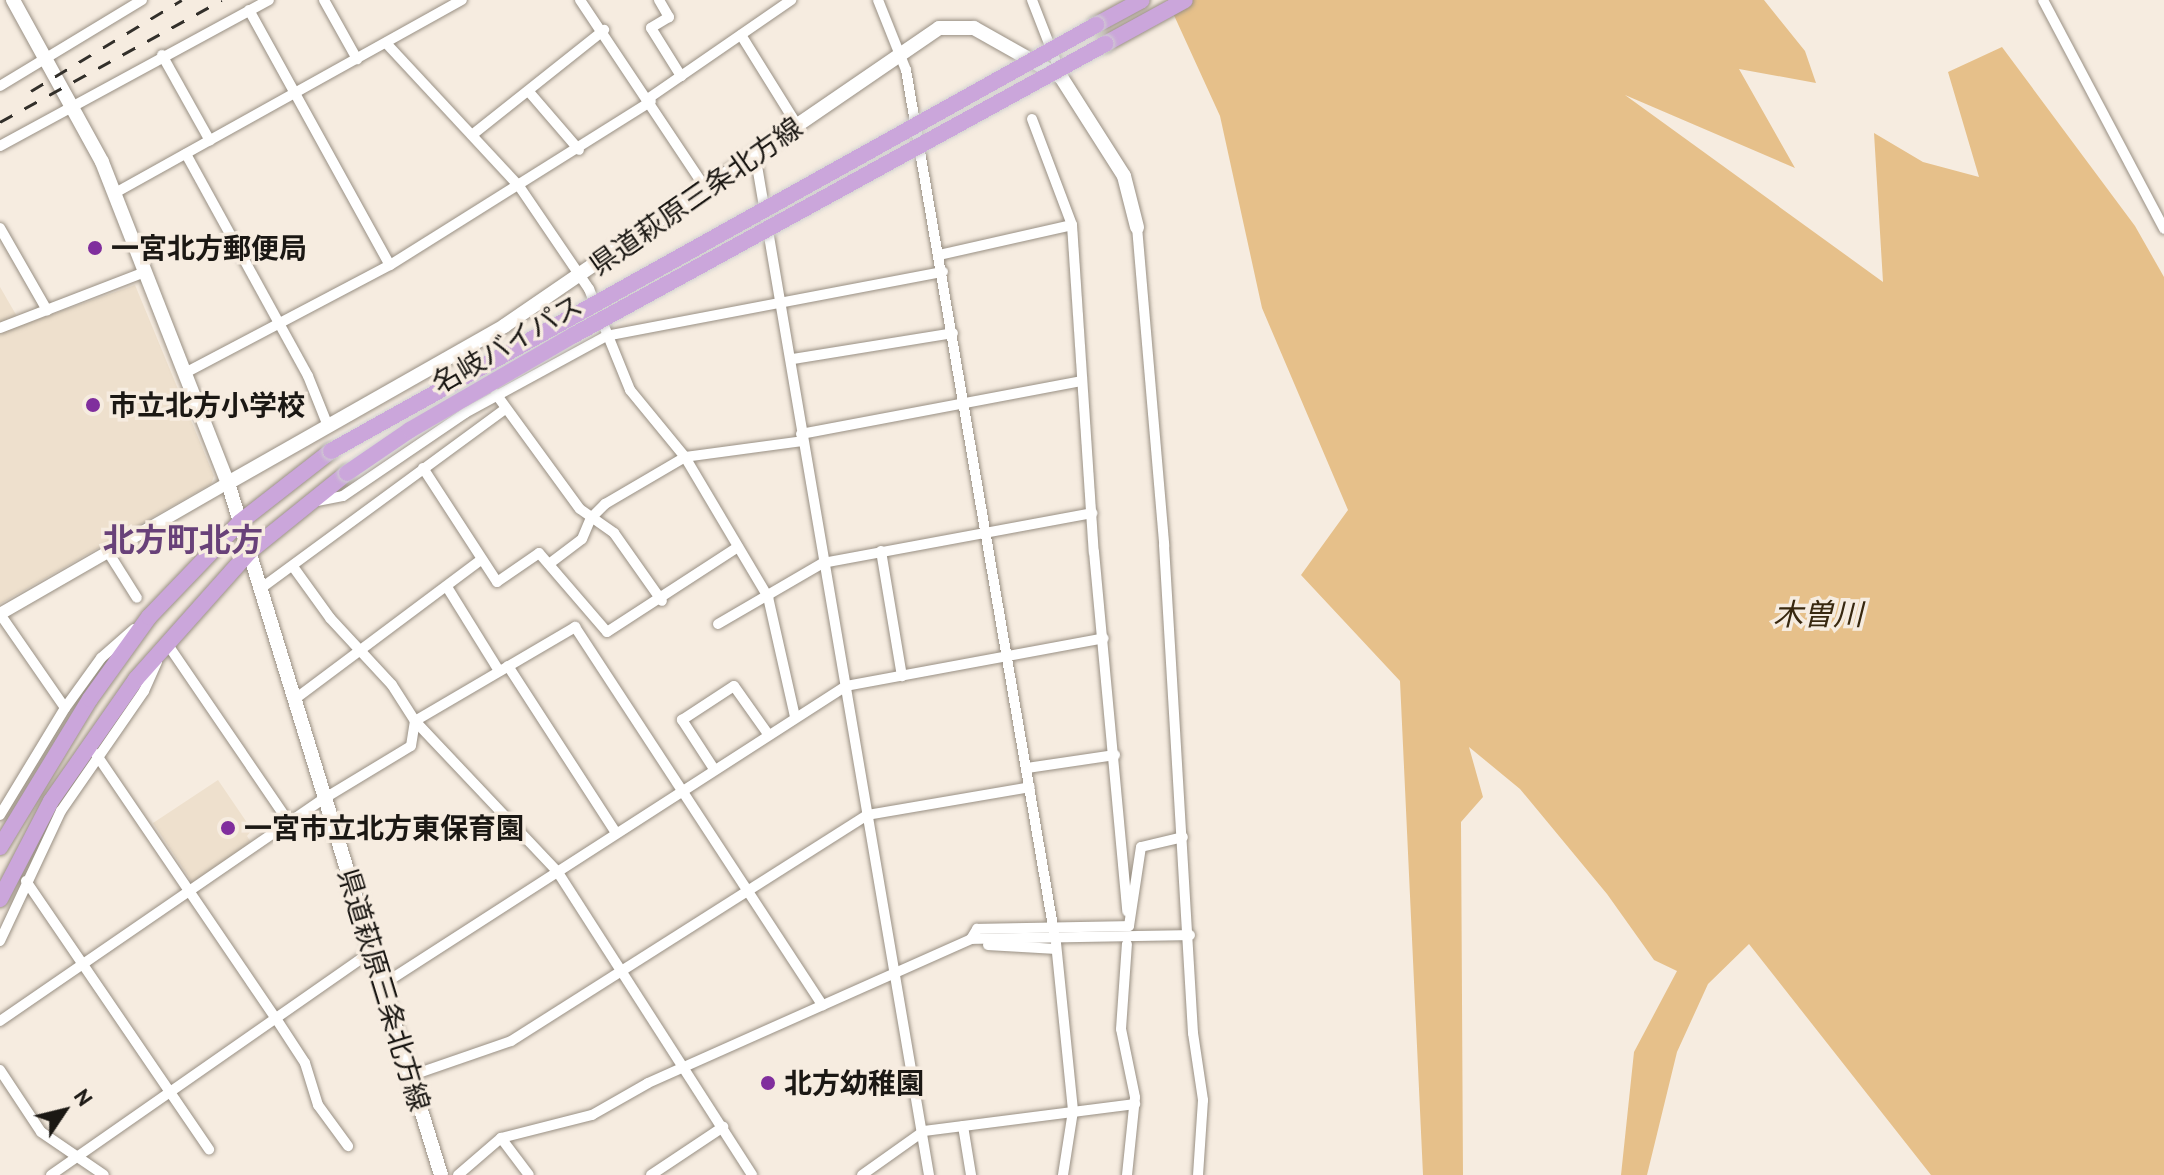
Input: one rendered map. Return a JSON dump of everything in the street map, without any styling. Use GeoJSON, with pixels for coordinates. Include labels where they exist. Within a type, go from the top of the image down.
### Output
{"type":"FeatureCollection","features":[{"type":"Feature","properties":{"kind":"highway","name":"名岐バイパス"},"geometry":{"type":"LineString","coordinates":[[0,847],[90,699],[149,617],[240,522],[331,451],[1142,0]]}},
{"type":"Feature","properties":{"kind":"highway","name":"名岐バイパス"},"geometry":{"type":"LineString","coordinates":[[0,899],[80,755],[166,642],[249,552],[347,473],[410,430],[574,335],[1185,0]]}},
{"type":"Feature","properties":{"kind":"main road"},"geometry":{"type":"LineString","coordinates":[[13,0],[72,103],[115,193],[228,483]]}},
{"type":"Feature","properties":{"kind":"main road","name":"県道萩原三条北方線"},"geometry":{"type":"LineString","coordinates":[[441,1175],[228,483],[581,276],[903,50],[939,28],[967,26],[1061,77],[1124,176],[1137,227]]}},
{"type":"Feature","properties":{"kind":"street"},"geometry":{"type":"LineString","coordinates":[[0,86],[142,0]]}},
{"type":"Feature","properties":{"kind":"street"},"geometry":{"type":"LineString","coordinates":[[0,146],[72,103],[269,0]]}},
{"type":"Feature","properties":{"kind":"street"},"geometry":{"type":"LineString","coordinates":[[324,0],[357,59]]}},
{"type":"Feature","properties":{"kind":"street"},"geometry":{"type":"LineString","coordinates":[[115,193],[462,0]]}},
{"type":"Feature","properties":{"kind":"street"},"geometry":{"type":"LineString","coordinates":[[580,0],[604,30],[706,189]]}},
{"type":"Feature","properties":{"kind":"street"},"geometry":{"type":"LineString","coordinates":[[659,0],[669,17],[651,28],[681,76]]}},
{"type":"Feature","properties":{"kind":"street"},"geometry":{"type":"LineString","coordinates":[[185,373],[390,265],[579,150],[791,0]]}},
{"type":"Feature","properties":{"kind":"street"},"geometry":{"type":"LineString","coordinates":[[878,0],[903,50],[1054,937],[1073,1111],[1063,1175]]}},
{"type":"Feature","properties":{"kind":"street"},"geometry":{"type":"LineString","coordinates":[[1032,0],[1061,77]]}},
{"type":"Feature","properties":{"kind":"street"},"geometry":{"type":"LineString","coordinates":[[2043,0],[2164,229]]}},
{"type":"Feature","properties":{"kind":"street"},"geometry":{"type":"LineString","coordinates":[[249,10],[390,265]]}},
{"type":"Feature","properties":{"kind":"street"},"geometry":{"type":"LineString","coordinates":[[472,135],[530,93],[604,30]]}},
{"type":"Feature","properties":{"kind":"street"},"geometry":{"type":"LineString","coordinates":[[741,35],[797,125]]}},
{"type":"Feature","properties":{"kind":"street"},"geometry":{"type":"LineString","coordinates":[[386,43],[519,186],[581,276],[630,390],[685,457],[768,597],[795,717]]}},
{"type":"Feature","properties":{"kind":"street"},"geometry":{"type":"LineString","coordinates":[[162,55],[210,141]]}},
{"type":"Feature","properties":{"kind":"street"},"geometry":{"type":"LineString","coordinates":[[530,93],[579,150]]}},
{"type":"Feature","properties":{"kind":"street"},"geometry":{"type":"LineString","coordinates":[[1032,119],[1072,225],[1081,381],[1129,928]]}},
{"type":"Feature","properties":{"kind":"street"},"geometry":{"type":"LineString","coordinates":[[186,154],[280,323],[328,426]]}},
{"type":"Feature","properties":{"kind":"street"},"geometry":{"type":"LineString","coordinates":[[755,154],[793,359],[802,437],[924,1131],[929,1175]]}},
{"type":"Feature","properties":{"kind":"street"},"geometry":{"type":"LineString","coordinates":[[939,255],[1072,225]]}},
{"type":"Feature","properties":{"kind":"street"},"geometry":{"type":"LineString","coordinates":[[1137,227],[1204,1123],[1198,1175]]}},
{"type":"Feature","properties":{"kind":"street"},"geometry":{"type":"LineString","coordinates":[[0,228],[47,310]]}},
{"type":"Feature","properties":{"kind":"street"},"geometry":{"type":"LineString","coordinates":[[0,328],[145,272]]}},
{"type":"Feature","properties":{"kind":"street"},"geometry":{"type":"LineString","coordinates":[[310,502],[343,496],[496,394],[606,336],[782,299],[943,272]]}},
{"type":"Feature","properties":{"kind":"street"},"geometry":{"type":"LineString","coordinates":[[793,359],[953,333]]}},
{"type":"Feature","properties":{"kind":"street"},"geometry":{"type":"LineString","coordinates":[[549,564],[582,539],[591,518],[685,457],[802,437],[1081,381]]}},
{"type":"Feature","properties":{"kind":"street"},"geometry":{"type":"LineString","coordinates":[[496,394],[591,518],[614,533],[662,601]]}},
{"type":"Feature","properties":{"kind":"street"},"geometry":{"type":"LineString","coordinates":[[260,589],[294,568],[506,408]]}},
{"type":"Feature","properties":{"kind":"street"},"geometry":{"type":"LineString","coordinates":[[423,468],[497,582],[539,553],[607,632],[662,601],[738,547]]}},
{"type":"Feature","properties":{"kind":"street"},"geometry":{"type":"LineString","coordinates":[[65,708],[0,614],[228,483]]}},
{"type":"Feature","properties":{"kind":"street"},"geometry":{"type":"LineString","coordinates":[[718,624],[823,563],[1092,513]]}},
{"type":"Feature","properties":{"kind":"street"},"geometry":{"type":"LineString","coordinates":[[881,551],[902,676]]}},
{"type":"Feature","properties":{"kind":"street"},"geometry":{"type":"LineString","coordinates":[[108,552],[137,598]]}},
{"type":"Feature","properties":{"kind":"street"},"geometry":{"type":"LineString","coordinates":[[295,699],[481,560]]}},
{"type":"Feature","properties":{"kind":"street"},"geometry":{"type":"LineString","coordinates":[[294,568],[415,721],[557,871],[752,1175]]}},
{"type":"Feature","properties":{"kind":"street"},"geometry":{"type":"LineString","coordinates":[[447,587],[616,833]]}},
{"type":"Feature","properties":{"kind":"street"},"geometry":{"type":"LineString","coordinates":[[415,721],[593,616]]}},
{"type":"Feature","properties":{"kind":"street"},"geometry":{"type":"LineString","coordinates":[[0,815],[65,708],[101,658],[149,617]]}},
{"type":"Feature","properties":{"kind":"street"},"geometry":{"type":"LineString","coordinates":[[575,627],[684,789],[747,893],[822,1005]]}},
{"type":"Feature","properties":{"kind":"street"},"geometry":{"type":"LineString","coordinates":[[382,985],[846,686],[1104,638]]}},
{"type":"Feature","properties":{"kind":"street"},"geometry":{"type":"LineString","coordinates":[[0,941],[26,881],[96,754],[144,691],[166,642]]}},
{"type":"Feature","properties":{"kind":"street"},"geometry":{"type":"LineString","coordinates":[[166,642],[289,822]]}},
{"type":"Feature","properties":{"kind":"street"},"geometry":{"type":"LineString","coordinates":[[714,769],[682,720],[734,686],[768,734]]}},
{"type":"Feature","properties":{"kind":"street"},"geometry":{"type":"LineString","coordinates":[[0,1021],[289,822],[411,746],[415,721]]}},
{"type":"Feature","properties":{"kind":"street"},"geometry":{"type":"LineString","coordinates":[[96,754],[305,1063],[318,1105],[348,1146]]}},
{"type":"Feature","properties":{"kind":"street"},"geometry":{"type":"LineString","coordinates":[[1027,768],[1115,755]]}},
{"type":"Feature","properties":{"kind":"street"},"geometry":{"type":"LineString","coordinates":[[410,1076],[511,1041],[867,815],[1030,787]]}},
{"type":"Feature","properties":{"kind":"street"},"geometry":{"type":"LineString","coordinates":[[1129,928],[1141,847],[1183,837]]}},
{"type":"Feature","properties":{"kind":"street"},"geometry":{"type":"LineString","coordinates":[[26,881],[209,1149]]}},
{"type":"Feature","properties":{"kind":"street"},"geometry":{"type":"LineString","coordinates":[[971,939],[982,945],[1129,928]]}},
{"type":"Feature","properties":{"kind":"street"},"geometry":{"type":"LineString","coordinates":[[971,939],[977,929],[1054,937]]}},
{"type":"Feature","properties":{"kind":"street"},"geometry":{"type":"LineString","coordinates":[[458,1175],[501,1138],[592,1115],[684,1067],[894,970],[971,939],[1190,935]]}},
{"type":"Feature","properties":{"kind":"street"},"geometry":{"type":"LineString","coordinates":[[1127,944],[1121,1029],[1135,1104],[1127,1175]]}},
{"type":"Feature","properties":{"kind":"street"},"geometry":{"type":"LineString","coordinates":[[51,1175],[372,951]]}},
{"type":"Feature","properties":{"kind":"street"},"geometry":{"type":"LineString","coordinates":[[0,1070],[41,1132],[79,1154],[104,1175]]}},
{"type":"Feature","properties":{"kind":"street"},"geometry":{"type":"LineString","coordinates":[[862,1175],[924,1131],[1135,1104]]}},
{"type":"Feature","properties":{"kind":"street"},"geometry":{"type":"LineString","coordinates":[[963,1126],[971,1175]]}},
{"type":"Feature","properties":{"kind":"street"},"geometry":{"type":"LineString","coordinates":[[651,1175],[723,1127]]}},
{"type":"Feature","properties":{"kind":"street"},"geometry":{"type":"LineString","coordinates":[[501,1138],[529,1175]]}},
{"type":"Feature","properties":{"kind":"shaded area","name":"市立北方小学校"},"geometry":{"type":"Polygon","coordinates":[[[135,285],[214,476],[211,484],[0,604],[0,287],[22,325],[135,285]]]}},
{"type":"Feature","properties":{"kind":"shaded area"},"geometry":{"type":"Polygon","coordinates":[[[218,780],[252,830],[247,836],[251,842],[196,888],[153,823],[218,780]]]}},
{"type":"Feature","properties":{"kind":"water","name":"木曽川"},"geometry":{"type":"Polygon","coordinates":[[[1167,0],[1764,0],[1805,51],[1816,83],[1739,69],[1795,168],[1625,95],[1883,282],[1874,133],[1923,162],[1979,177],[1948,72],[2002,47],[2135,226],[2164,277],[2164,1175],[1931,1175],[1749,944],[1708,984],[1677,1052],[1647,1175],[1621,1175],[1634,1052],[1677,971],[1654,960],[1607,894],[1520,789],[1469,747],[1483,797],[1461,822],[1463,1175],[1423,1175],[1400,681],[1301,575],[1348,510],[1262,308],[1220,116],[1167,0]]]}},
{"type":"Feature","properties":{"kind":"railway"},"geometry":{"type":"LineString","coordinates":[[31,91],[182,0]]}},
{"type":"Feature","properties":{"kind":"railway"},"geometry":{"type":"LineString","coordinates":[[0,122],[222,0]]}},
{"type":"Feature","properties":{"kind":"place","name":"一宮北方郵便局"},"geometry":{"type":"Point","coordinates":[95,248]}},
{"type":"Feature","properties":{"kind":"place","name":"市立北方小学校"},"geometry":{"type":"Point","coordinates":[93,405]}},
{"type":"Feature","properties":{"kind":"place","name":"一宮市立北方東保育園"},"geometry":{"type":"Point","coordinates":[228,828]}},
{"type":"Feature","properties":{"kind":"place","name":"北方幼稚園"},"geometry":{"type":"Point","coordinates":[768,1083]}},
{"type":"Feature","properties":{"kind":"district","name":"北方町北方"},"geometry":{"type":"Point","coordinates":[183,539]}}]}
